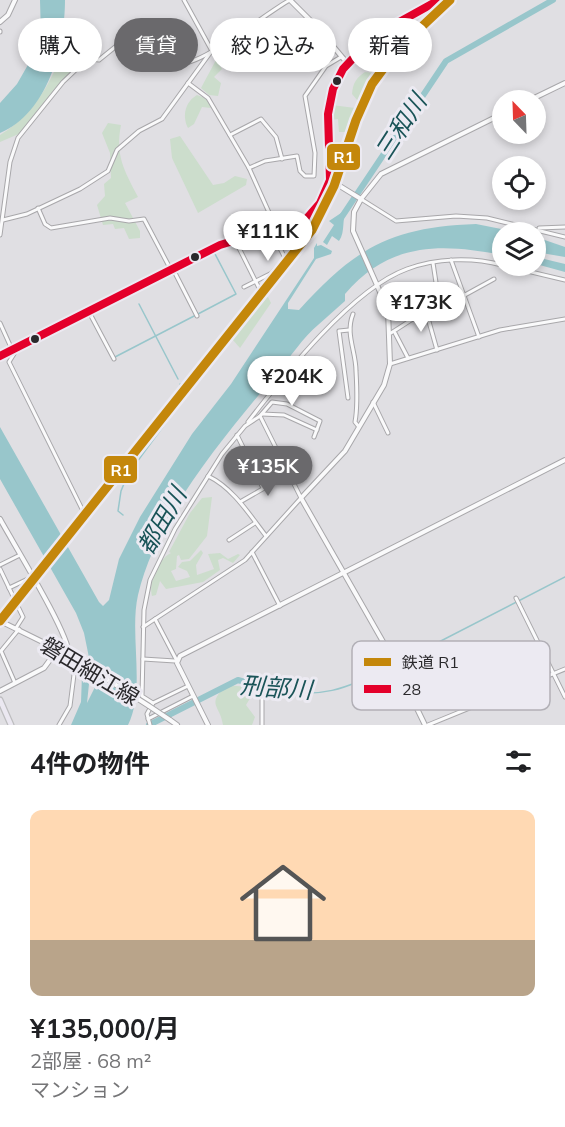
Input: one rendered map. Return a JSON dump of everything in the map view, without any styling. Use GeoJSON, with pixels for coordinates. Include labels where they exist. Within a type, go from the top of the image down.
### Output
{"type":"FeatureCollection","features":[{"type":"Feature","properties":{"kind":"highway"},"geometry":{"type":"LineString","coordinates":[[405,18],[440,0]]}},
{"type":"Feature","properties":{"kind":"highway"},"geometry":{"type":"LineString","coordinates":[[0,356],[234,239],[298,222],[312,213],[326,192],[330,180],[329,104],[333,89],[348,64]]}},
{"type":"Feature","properties":{"kind":"main road"},"geometry":{"type":"LineString","coordinates":[[0,700],[11,725]]}},
{"type":"Feature","properties":{"kind":"street"},"geometry":{"type":"LineString","coordinates":[[0,22],[8,15],[15,0]]}},
{"type":"Feature","properties":{"kind":"street"},"geometry":{"type":"LineString","coordinates":[[184,0],[210,49]]}},
{"type":"Feature","properties":{"kind":"street"},"geometry":{"type":"LineString","coordinates":[[265,18],[290,0],[348,64]]}},
{"type":"Feature","properties":{"kind":"street"},"geometry":{"type":"LineString","coordinates":[[0,235],[10,162],[18,138],[63,82],[84,62],[90,59],[99,60],[128,38],[138,38],[173,65],[198,59],[210,52]]}},
{"type":"Feature","properties":{"kind":"street"},"geometry":{"type":"LineString","coordinates":[[3,220],[38,208],[80,189],[108,171],[117,150],[139,131],[162,119],[210,52]]}},
{"type":"Feature","properties":{"kind":"street"},"geometry":{"type":"LineString","coordinates":[[249,168],[297,156],[300,171],[305,176],[314,176],[315,153],[305,96],[326,66],[341,57]]}},
{"type":"Feature","properties":{"kind":"street"},"geometry":{"type":"LineString","coordinates":[[188,83],[208,98],[249,168],[271,213],[273,229],[285,258],[272,273],[244,287]]}},
{"type":"Feature","properties":{"kind":"street"},"geometry":{"type":"LineString","coordinates":[[546,92],[565,83]]}},
{"type":"Feature","properties":{"kind":"street"},"geometry":{"type":"LineString","coordinates":[[230,135],[261,119],[276,137],[282,159]]}},
{"type":"Feature","properties":{"kind":"street"},"geometry":{"type":"LineString","coordinates":[[143,627],[234,567],[252,552],[345,451],[384,385],[390,364],[393,333],[388,310],[358,243],[352,221],[360,198],[381,174],[492,119]]}},
{"type":"Feature","properties":{"kind":"street"},"geometry":{"type":"LineString","coordinates":[[330,180],[396,220],[476,217],[501,222]]}},
{"type":"Feature","properties":{"kind":"street"},"geometry":{"type":"LineString","coordinates":[[38,208],[45,224],[51,228],[110,218],[129,221],[144,219],[197,316]]}},
{"type":"Feature","properties":{"kind":"street"},"geometry":{"type":"LineString","coordinates":[[546,228],[565,227]]}},
{"type":"Feature","properties":{"kind":"street"},"geometry":{"type":"LineString","coordinates":[[546,232],[565,237]]}},
{"type":"Feature","properties":{"kind":"street"},"geometry":{"type":"LineString","coordinates":[[234,239],[260,290]]}},
{"type":"Feature","properties":{"kind":"street"},"geometry":{"type":"LineString","coordinates":[[451,260],[479,337]]}},
{"type":"Feature","properties":{"kind":"street"},"geometry":{"type":"LineString","coordinates":[[151,705],[142,696],[143,627],[145,599],[153,572],[175,529],[237,435],[332,325],[377,284],[406,269],[433,263],[451,260],[492,262]]}},
{"type":"Feature","properties":{"kind":"street"},"geometry":{"type":"LineString","coordinates":[[433,263],[440,302]]}},
{"type":"Feature","properties":{"kind":"street"},"geometry":{"type":"LineString","coordinates":[[546,275],[565,280]]}},
{"type":"Feature","properties":{"kind":"street"},"geometry":{"type":"LineString","coordinates":[[393,333],[440,302],[454,301],[494,279]]}},
{"type":"Feature","properties":{"kind":"street"},"geometry":{"type":"LineString","coordinates":[[426,311],[437,350]]}},
{"type":"Feature","properties":{"kind":"street"},"geometry":{"type":"LineString","coordinates":[[89,312],[114,359]]}},
{"type":"Feature","properties":{"kind":"street"},"geometry":{"type":"LineString","coordinates":[[353,315],[349,330],[357,371],[355,387],[358,403],[355,422],[359,427]]}},
{"type":"Feature","properties":{"kind":"street"},"geometry":{"type":"LineString","coordinates":[[390,364],[500,330],[565,319]]}},
{"type":"Feature","properties":{"kind":"street"},"geometry":{"type":"LineString","coordinates":[[0,323],[15,357],[9,362],[83,511]]}},
{"type":"Feature","properties":{"kind":"street"},"geometry":{"type":"LineString","coordinates":[[348,398],[339,331],[349,330]]}},
{"type":"Feature","properties":{"kind":"street"},"geometry":{"type":"LineString","coordinates":[[393,333],[408,358]]}},
{"type":"Feature","properties":{"kind":"street"},"geometry":{"type":"LineString","coordinates":[[347,388],[355,387]]}},
{"type":"Feature","properties":{"kind":"street"},"geometry":{"type":"LineString","coordinates":[[245,426],[261,415],[272,402],[286,404],[320,421],[314,437]]}},
{"type":"Feature","properties":{"kind":"street"},"geometry":{"type":"LineString","coordinates":[[374,402],[388,433]]}},
{"type":"Feature","properties":{"kind":"street"},"geometry":{"type":"LineString","coordinates":[[261,415],[284,416],[317,430]]}},
{"type":"Feature","properties":{"kind":"street"},"geometry":{"type":"LineString","coordinates":[[261,415],[287,475],[382,641]]}},
{"type":"Feature","properties":{"kind":"street"},"geometry":{"type":"LineString","coordinates":[[237,435],[262,488]]}},
{"type":"Feature","properties":{"kind":"street"},"geometry":{"type":"LineString","coordinates":[[143,659],[177,661],[185,654],[565,460]]}},
{"type":"Feature","properties":{"kind":"street"},"geometry":{"type":"LineString","coordinates":[[240,502],[287,475]]}},
{"type":"Feature","properties":{"kind":"street"},"geometry":{"type":"LineString","coordinates":[[208,477],[221,483],[240,502],[266,536]]}},
{"type":"Feature","properties":{"kind":"street"},"geometry":{"type":"LineString","coordinates":[[0,519],[65,637],[69,655]]}},
{"type":"Feature","properties":{"kind":"street"},"geometry":{"type":"LineString","coordinates":[[229,540],[255,522]]}},
{"type":"Feature","properties":{"kind":"street"},"geometry":{"type":"LineString","coordinates":[[252,552],[280,606]]}},
{"type":"Feature","properties":{"kind":"street"},"geometry":{"type":"LineString","coordinates":[[15,684],[2,651],[18,629],[23,617],[0,567],[20,555]]}},
{"type":"Feature","properties":{"kind":"street"},"geometry":{"type":"LineString","coordinates":[[9,588],[32,578]]}},
{"type":"Feature","properties":{"kind":"street"},"geometry":{"type":"LineString","coordinates":[[516,598],[537,641]]}},
{"type":"Feature","properties":{"kind":"street"},"geometry":{"type":"LineString","coordinates":[[155,620],[208,725]]}},
{"type":"Feature","properties":{"kind":"street","name":"磐田細江線"},"geometry":{"type":"LineString","coordinates":[[0,621],[69,655],[151,705],[177,725]]}},
{"type":"Feature","properties":{"kind":"street"},"geometry":{"type":"LineString","coordinates":[[0,691],[44,668],[58,650]]}},
{"type":"Feature","properties":{"kind":"street"},"geometry":{"type":"LineString","coordinates":[[59,725],[70,706],[77,660]]}},
{"type":"Feature","properties":{"kind":"street"},"geometry":{"type":"LineString","coordinates":[[550,668],[565,697]]}},
{"type":"Feature","properties":{"kind":"street"},"geometry":{"type":"LineString","coordinates":[[550,675],[565,669]]}},
{"type":"Feature","properties":{"kind":"street"},"geometry":{"type":"LineString","coordinates":[[262,725],[265,684]]}},
{"type":"Feature","properties":{"kind":"street"},"geometry":{"type":"LineString","coordinates":[[188,686],[151,705],[147,714],[148,722],[193,696]]}},
{"type":"Feature","properties":{"kind":"street"},"geometry":{"type":"LineString","coordinates":[[419,710],[427,725],[464,710]]}},
{"type":"Feature","properties":{"kind":"street"},"geometry":{"type":"LineString","coordinates":[[0,720],[8,716]]}},
{"type":"Feature","properties":{"kind":"green space"},"geometry":{"type":"Polygon","coordinates":[[[210,71],[219,72],[214,77],[221,83],[218,96],[209,95],[201,88],[210,71]]]}},
{"type":"Feature","properties":{"kind":"green space"},"geometry":{"type":"Polygon","coordinates":[[[54,72],[70,72],[68,78],[21,133],[0,142],[0,135],[25,115],[45,89],[54,72]]]}},
{"type":"Feature","properties":{"kind":"green space"},"geometry":{"type":"Polygon","coordinates":[[[365,72],[374,73],[350,132],[339,132],[338,119],[331,120],[332,105],[355,108],[358,101],[352,94],[357,79],[365,72]]]}},
{"type":"Feature","properties":{"kind":"green space"},"geometry":{"type":"Polygon","coordinates":[[[197,95],[208,99],[211,108],[202,107],[194,124],[188,128],[185,119],[187,105],[197,95]]]}},
{"type":"Feature","properties":{"kind":"green space"},"geometry":{"type":"Polygon","coordinates":[[[108,123],[121,125],[120,154],[138,197],[125,203],[140,231],[140,238],[129,239],[124,228],[115,229],[113,224],[103,225],[97,205],[105,196],[104,184],[111,178],[110,153],[102,133],[108,123]]]}},
{"type":"Feature","properties":{"kind":"green space"},"geometry":{"type":"Polygon","coordinates":[[[180,136],[213,185],[224,183],[235,176],[247,179],[246,185],[198,213],[172,158],[170,139],[180,136]]]}},
{"type":"Feature","properties":{"kind":"green space"},"geometry":{"type":"Polygon","coordinates":[[[262,297],[268,297],[271,303],[240,348],[232,339],[262,297]]]}},
{"type":"Feature","properties":{"kind":"green space"},"geometry":{"type":"Polygon","coordinates":[[[212,497],[207,536],[189,559],[181,560],[179,555],[177,556],[176,569],[171,571],[176,581],[190,577],[187,571],[178,567],[182,562],[190,561],[201,550],[203,553],[196,565],[197,575],[214,569],[208,554],[220,553],[228,559],[240,555],[233,563],[223,558],[218,560],[220,570],[203,582],[166,589],[160,581],[156,595],[152,596],[152,584],[156,571],[162,560],[171,553],[169,552],[190,513],[202,498],[212,497]]]}},
{"type":"Feature","properties":{"kind":"green space"},"geometry":{"type":"Polygon","coordinates":[[[226,685],[247,687],[252,695],[246,705],[255,717],[252,725],[223,725],[215,701],[226,685]]]}},
{"type":"Feature","properties":{"kind":"water"},"geometry":{"type":"Polygon","coordinates":[[[40,0],[65,0],[64,18],[40,18],[40,0]]]}},
{"type":"Feature","properties":{"kind":"water"},"geometry":{"type":"Polygon","coordinates":[[[24,72],[52,72],[42,94],[30,110],[17,123],[0,133],[0,103],[17,84],[24,72]]]}},
{"type":"Feature","properties":{"kind":"water"},"geometry":{"type":"Polygon","coordinates":[[[347,209],[339,241],[332,236],[327,245],[323,242],[334,225],[329,221],[347,209]]]}},
{"type":"Feature","properties":{"kind":"water","name":"都田川"},"geometry":{"type":"Polygon","coordinates":[[[476,224],[492,227],[492,253],[437,248],[417,250],[398,256],[380,264],[362,277],[345,294],[345,301],[307,335],[195,477],[160,535],[147,565],[138,595],[135,627],[136,695],[128,725],[71,725],[81,702],[82,675],[83,683],[86,681],[89,684],[87,703],[95,687],[84,633],[76,613],[0,479],[0,427],[103,606],[109,600],[119,559],[140,517],[192,434],[231,384],[314,258],[314,248],[317,243],[317,246],[321,245],[332,251],[331,254],[316,259],[288,303],[288,309],[299,310],[338,271],[357,256],[377,245],[397,236],[446,226],[476,224]]]}},
{"type":"Feature","properties":{"kind":"water"},"geometry":{"type":"Polygon","coordinates":[[[546,240],[565,247],[565,257],[546,254],[546,240]]]}},
{"type":"Feature","properties":{"kind":"water"},"geometry":{"type":"Polygon","coordinates":[[[546,259],[565,264],[565,272],[546,267],[546,259]]]}},
{"type":"Feature","properties":{"kind":"waterway","name":"三和川"},"geometry":{"type":"LineString","coordinates":[[339,221],[446,61],[553,0]]}},
{"type":"Feature","properties":{"kind":"waterway"},"geometry":{"type":"LineString","coordinates":[[198,314],[236,294],[214,252]]}},
{"type":"Feature","properties":{"kind":"waterway"},"geometry":{"type":"LineString","coordinates":[[139,304],[178,379]]}},
{"type":"Feature","properties":{"kind":"waterway"},"geometry":{"type":"LineString","coordinates":[[115,357],[196,315]]}},
{"type":"Feature","properties":{"kind":"waterway"},"geometry":{"type":"LineString","coordinates":[[123,515],[118,511],[121,491],[128,474],[187,394],[180,384]]}},
{"type":"Feature","properties":{"kind":"waterway","name":"刑部川"},"geometry":{"type":"LineString","coordinates":[[441,641],[565,577]]}},
{"type":"Feature","properties":{"kind":"waterway","name":"刑部川"},"geometry":{"type":"LineString","coordinates":[[149,725],[238,680],[266,688]]}},
{"type":"Feature","properties":{"kind":"waterway","name":"刑部川"},"geometry":{"type":"LineString","coordinates":[[266,688],[285,692],[317,693],[352,684]]}},
{"type":"Feature","properties":{"kind":"rail line","name":"R1"},"geometry":{"type":"LineString","coordinates":[[0,621],[312,230],[334,186],[356,120],[372,84],[397,50],[450,0]]}},
{"type":"Feature","properties":{"kind":"transit line","name":"28"},"geometry":{"type":"LineString","coordinates":[[0,356],[220,245],[307,218],[320,203],[330,180],[328,114],[333,89],[343,69],[374,36],[439,0]]}}]}
